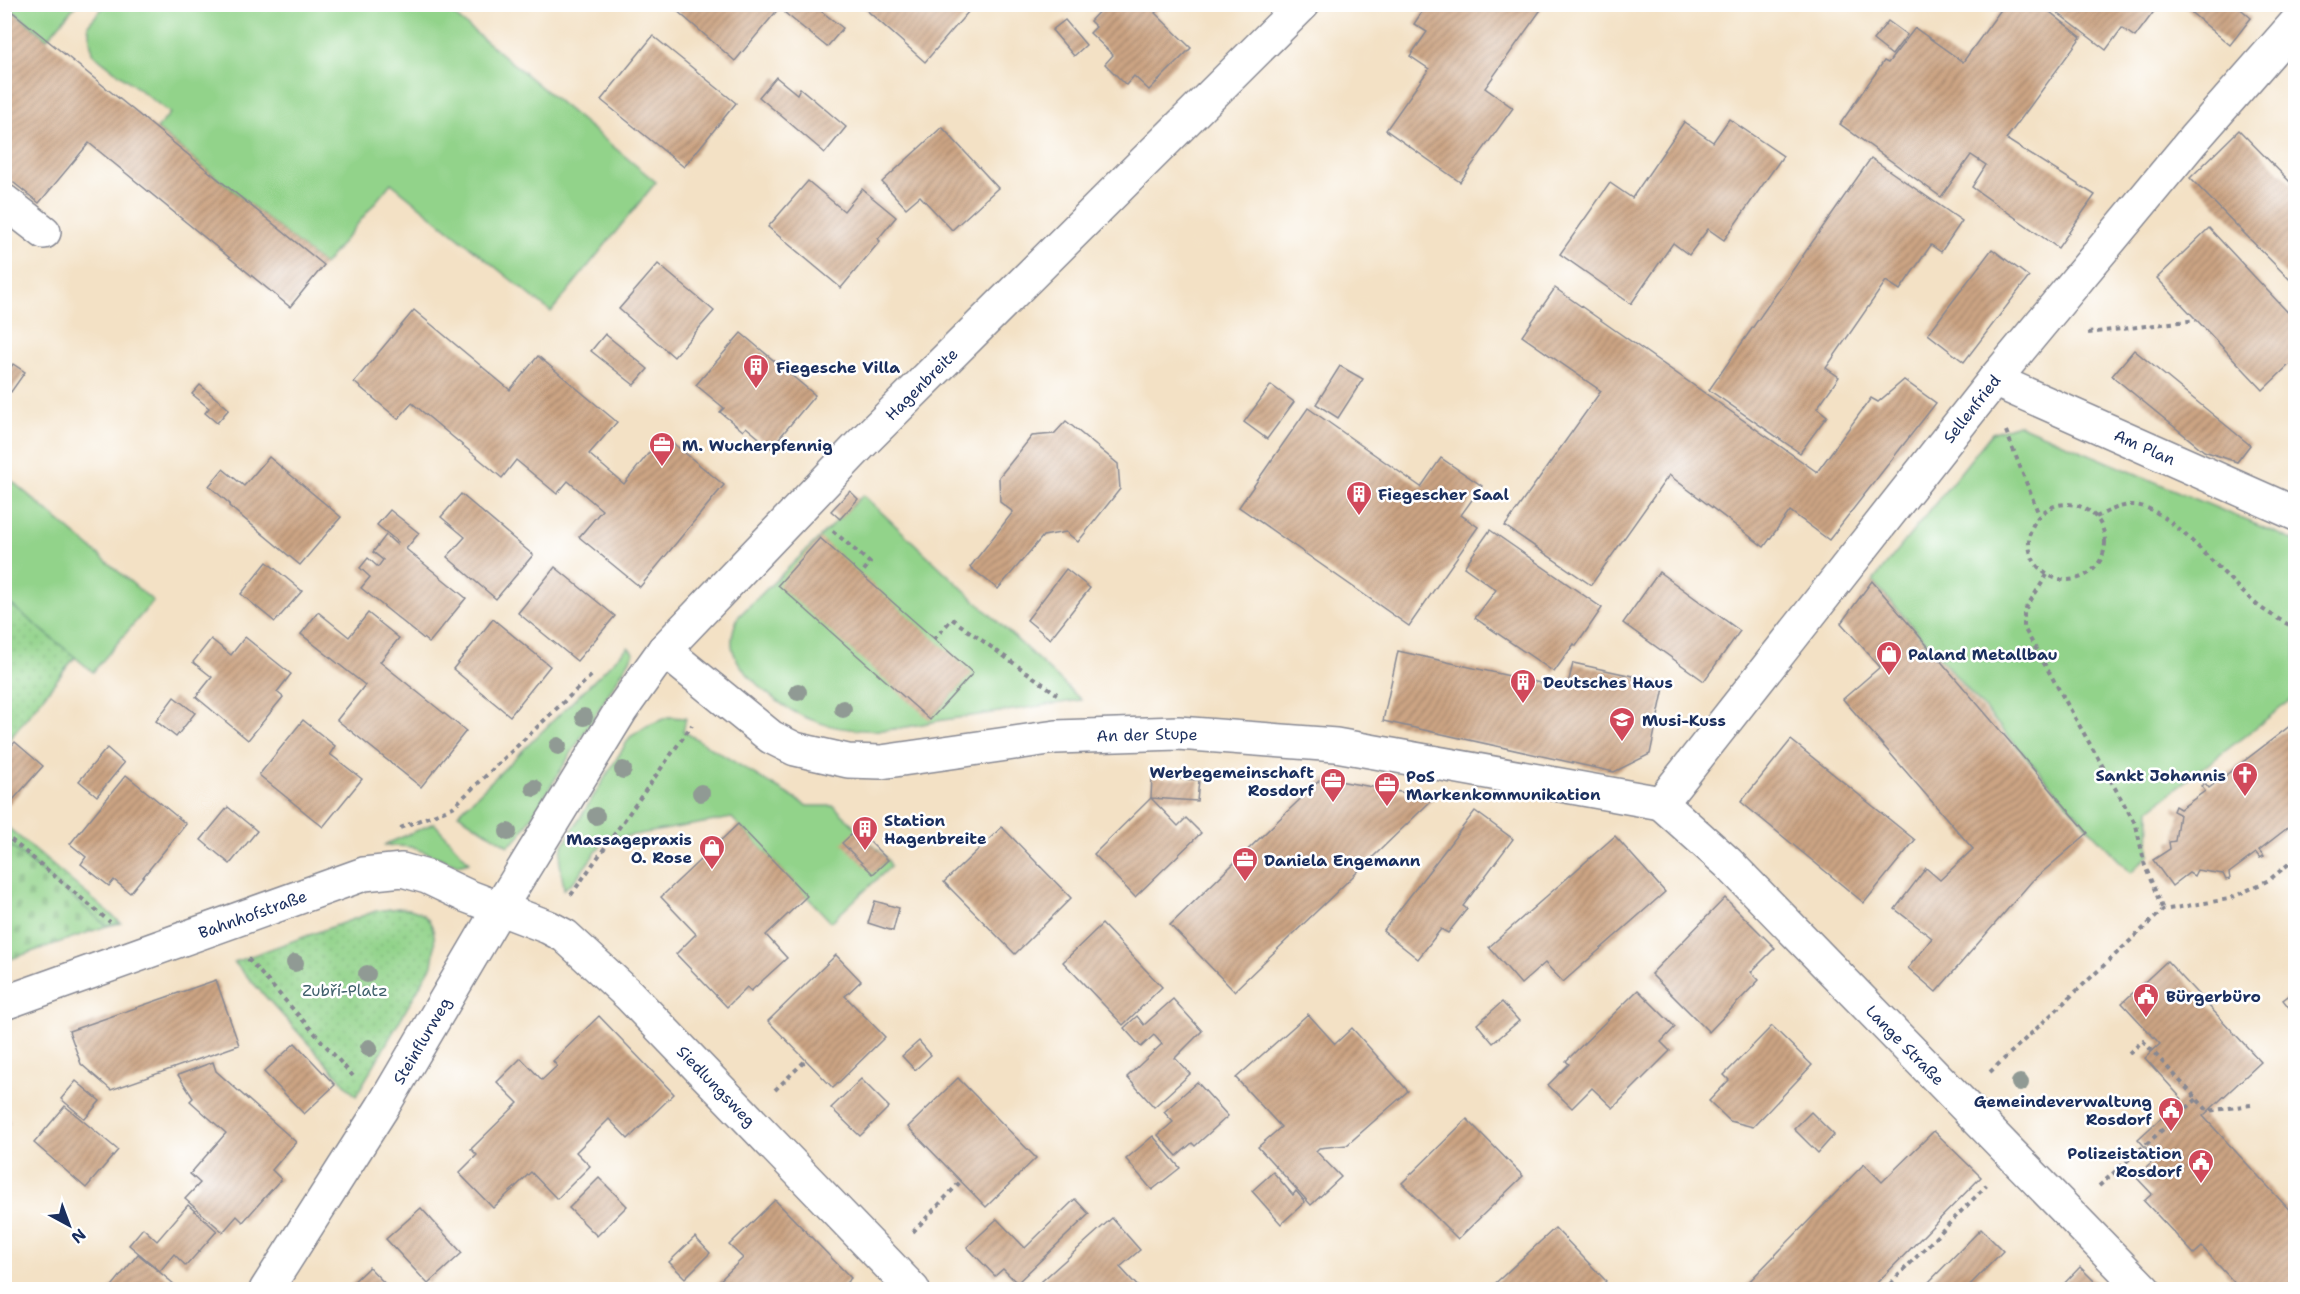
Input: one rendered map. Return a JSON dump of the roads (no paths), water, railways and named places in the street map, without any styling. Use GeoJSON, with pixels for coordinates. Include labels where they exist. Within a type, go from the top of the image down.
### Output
{"type":"FeatureCollection","features":[{"type":"Feature","properties":{"kind":"street","name":"Hagenbreite"},"geometry":{"type":"LineString","coordinates":[[572,790],[621,710],[664,650],[861,444],[1303,4]]}},
{"type":"Feature","properties":{"kind":"street","name":"Sellenfried"},"geometry":{"type":"LineString","coordinates":[[1661,803],[1994,380],[2193,139],[2295,23]]}},
{"type":"Feature","properties":{"kind":"street"},"geometry":{"type":"LineString","coordinates":[[4,201],[44,232]]}},
{"type":"Feature","properties":{"kind":"street","name":"Am Plan"},"geometry":{"type":"LineString","coordinates":[[1994,380],[2295,514]]}},
{"type":"Feature","properties":{"kind":"street","name":"An der Stupe"},"geometry":{"type":"LineString","coordinates":[[664,650],[771,737],[815,755],[848,761],[881,762],[1056,737],[1178,733],[1336,745],[1661,803]]}},
{"type":"Feature","properties":{"kind":"street","name":"Steinflurweg"},"geometry":{"type":"LineString","coordinates":[[266,1290],[382,1108],[572,790]]}},
{"type":"Feature","properties":{"kind":"street","name":"Lange Straße"},"geometry":{"type":"LineString","coordinates":[[1661,803],[1728,863],[2144,1290]]}},
{"type":"Feature","properties":{"kind":"street","name":"Bahnhofstraße"},"geometry":{"type":"LineString","coordinates":[[4,1003],[364,874],[402,870],[427,877],[499,909]]}},
{"type":"Feature","properties":{"kind":"street","name":"Siedlungsweg"},"geometry":{"type":"LineString","coordinates":[[499,909],[548,927],[565,936],[629,996],[913,1290]]}},
{"type":"Feature","properties":{"kind":"place","name":"Fiegesche Villa"},"geometry":{"type":"Point","coordinates":[756,390]}},
{"type":"Feature","properties":{"kind":"place","name":"M. Wucherpfennig"},"geometry":{"type":"Point","coordinates":[662,468]}},
{"type":"Feature","properties":{"kind":"place","name":"Fiegescher Saal"},"geometry":{"type":"Point","coordinates":[1359,517]}},
{"type":"Feature","properties":{"kind":"place","name":"Paland Metallbau"},"geometry":{"type":"Point","coordinates":[1889,677]}},
{"type":"Feature","properties":{"kind":"place","name":"Deutsches Haus"},"geometry":{"type":"Point","coordinates":[1523,705]}},
{"type":"Feature","properties":{"kind":"place","name":"Musi-Kuss"},"geometry":{"type":"Point","coordinates":[1622,743]}},
{"type":"Feature","properties":{"kind":"place","name":"Sankt Johannis"},"geometry":{"type":"Point","coordinates":[2245,798]}},
{"type":"Feature","properties":{"kind":"place","name":"Werbegemeinschaft Rosdorf"},"geometry":{"type":"Point","coordinates":[1333,804]}},
{"type":"Feature","properties":{"kind":"place","name":"PoS Markenkommunikation"},"geometry":{"type":"Point","coordinates":[1387,808]}},
{"type":"Feature","properties":{"kind":"place","name":"Station Hagenbreite"},"geometry":{"type":"Point","coordinates":[865,852]}},
{"type":"Feature","properties":{"kind":"place","name":"Massagepraxis O. Rose"},"geometry":{"type":"Point","coordinates":[712,871]}},
{"type":"Feature","properties":{"kind":"place","name":"Daniela Engemann"},"geometry":{"type":"Point","coordinates":[1245,883]}},
{"type":"Feature","properties":{"kind":"place","name":"Bürgerbüro"},"geometry":{"type":"Point","coordinates":[2146,1019]}},
{"type":"Feature","properties":{"kind":"place","name":"Gemeindeverwaltung Rosdorf"},"geometry":{"type":"Point","coordinates":[2171,1133]}},
{"type":"Feature","properties":{"kind":"place","name":"Polizeistation Rosdorf"},"geometry":{"type":"Point","coordinates":[2201,1185]}},
{"type":"Feature","properties":{"kind":"park label","name":"Zubří-Platz"},"geometry":{"type":"Point","coordinates":[345,990]}}]}
